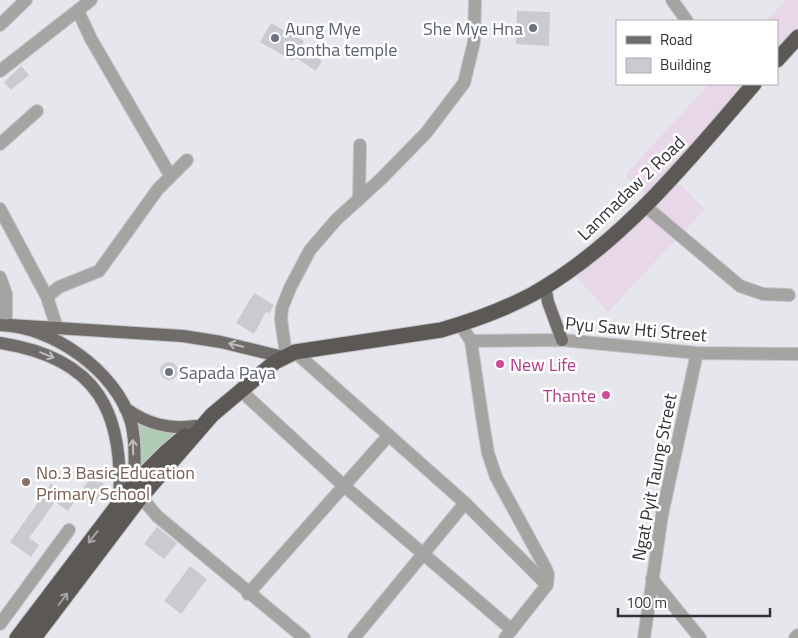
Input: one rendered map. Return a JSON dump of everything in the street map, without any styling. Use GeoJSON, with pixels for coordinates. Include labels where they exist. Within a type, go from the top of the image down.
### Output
{"type":"FeatureCollection","features":[{"type":"Feature","properties":{"kind":"highway"},"geometry":{"type":"LineString","coordinates":[[778,59],[798,37]]}},
{"type":"Feature","properties":{"kind":"highway","name":"Lanmadaw 2 Road"},"geometry":{"type":"LineString","coordinates":[[288,355],[418,334],[460,324],[532,295],[606,242],[644,206],[699,148],[753,85]]}},
{"type":"Feature","properties":{"kind":"highway"},"geometry":{"type":"LineString","coordinates":[[137,492],[212,415],[240,390],[288,355]]}},
{"type":"Feature","properties":{"kind":"highway"},"geometry":{"type":"LineString","coordinates":[[16,638],[137,492],[166,452],[212,415]]}},
{"type":"Feature","properties":{"kind":"highway"},"geometry":{"type":"LineString","coordinates":[[34,638],[117,529],[124,508]]}},
{"type":"Feature","properties":{"kind":"main road"},"geometry":{"type":"LineString","coordinates":[[545,286],[548,302],[562,340]]}},
{"type":"Feature","properties":{"kind":"main road"},"geometry":{"type":"LineString","coordinates":[[5,325],[183,336],[288,355]]}},
{"type":"Feature","properties":{"kind":"main road"},"geometry":{"type":"LineString","coordinates":[[5,325],[52,340],[87,361],[115,390],[126,410],[133,441],[137,492]]}},
{"type":"Feature","properties":{"kind":"main road"},"geometry":{"type":"LineString","coordinates":[[0,343],[33,350],[54,358],[87,379],[126,410],[147,422],[176,428],[196,426]]}},
{"type":"Feature","properties":{"kind":"main road"},"geometry":{"type":"LineString","coordinates":[[87,379],[106,405],[112,421],[119,453],[124,508]]}},
{"type":"Feature","properties":{"kind":"street"},"geometry":{"type":"LineString","coordinates":[[0,26],[26,0]]}},
{"type":"Feature","properties":{"kind":"street"},"geometry":{"type":"LineString","coordinates":[[0,71],[91,0]]}},
{"type":"Feature","properties":{"kind":"street"},"geometry":{"type":"LineString","coordinates":[[475,0],[474,42],[464,82],[426,133],[382,178],[358,199],[310,250],[290,288],[281,319],[288,355],[389,435],[465,503],[547,585]]}},
{"type":"Feature","properties":{"kind":"street"},"geometry":{"type":"LineString","coordinates":[[672,0],[686,20]]}},
{"type":"Feature","properties":{"kind":"street"},"geometry":{"type":"LineString","coordinates":[[78,11],[91,39],[170,175]]}},
{"type":"Feature","properties":{"kind":"street"},"geometry":{"type":"LineString","coordinates":[[0,144],[37,111]]}},
{"type":"Feature","properties":{"kind":"street"},"geometry":{"type":"LineString","coordinates":[[358,199],[360,145]]}},
{"type":"Feature","properties":{"kind":"street"},"geometry":{"type":"LineString","coordinates":[[47,297],[59,287],[99,271],[158,188],[187,160]]}},
{"type":"Feature","properties":{"kind":"street"},"geometry":{"type":"LineString","coordinates":[[644,206],[740,286],[763,294],[789,295]]}},
{"type":"Feature","properties":{"kind":"street"},"geometry":{"type":"LineString","coordinates":[[0,208],[47,297],[57,328]]}},
{"type":"Feature","properties":{"kind":"street"},"geometry":{"type":"LineString","coordinates":[[0,277],[6,294],[5,325]]}},
{"type":"Feature","properties":{"kind":"street"},"geometry":{"type":"LineString","coordinates":[[240,390],[344,486],[424,554],[509,634],[547,585],[548,574],[499,484],[488,453],[471,341],[460,324]]}},
{"type":"Feature","properties":{"kind":"street","name":"Pyu Saw Hti Street"},"geometry":{"type":"LineString","coordinates":[[471,341],[562,340],[697,353],[798,354]]}},
{"type":"Feature","properties":{"kind":"street","name":"Ngat Pyit Taung Street"},"geometry":{"type":"LineString","coordinates":[[644,638],[662,516],[697,353]]}},
{"type":"Feature","properties":{"kind":"street"},"geometry":{"type":"LineString","coordinates":[[248,594],[389,435]]}},
{"type":"Feature","properties":{"kind":"street"},"geometry":{"type":"LineString","coordinates":[[137,492],[157,516],[248,594],[304,638]]}},
{"type":"Feature","properties":{"kind":"street"},"geometry":{"type":"LineString","coordinates":[[354,638],[465,503]]}},
{"type":"Feature","properties":{"kind":"street"},"geometry":{"type":"LineString","coordinates":[[0,624],[69,530]]}},
{"type":"Feature","properties":{"kind":"street"},"geometry":{"type":"LineString","coordinates":[[652,579],[700,638]]}},
{"type":"Feature","properties":{"kind":"street"},"geometry":{"type":"LineString","coordinates":[[795,638],[798,635]]}},
{"type":"Feature","properties":{"kind":"shaded area"},"geometry":{"type":"Polygon","coordinates":[[[786,0],[798,0],[798,41],[778,63],[778,20],[767,20],[786,0]]]}},
{"type":"Feature","properties":{"kind":"shaded area"},"geometry":{"type":"Polygon","coordinates":[[[708,85],[758,85],[673,178],[705,209],[608,312],[570,270],[651,200],[625,175],[708,85]]]}},
{"type":"Feature","properties":{"kind":"green space"},"geometry":{"type":"Polygon","coordinates":[[[134,422],[178,432],[140,467],[134,422]]]}},
{"type":"Feature","properties":{"kind":"building"},"geometry":{"type":"Polygon","coordinates":[[[517,11],[550,12],[549,46],[516,44],[517,11]]]}},
{"type":"Feature","properties":{"kind":"building"},"geometry":{"type":"Polygon","coordinates":[[[271,23],[304,41],[301,47],[322,61],[316,71],[295,57],[293,61],[260,42],[271,23]]]}},
{"type":"Feature","properties":{"kind":"building"},"geometry":{"type":"Polygon","coordinates":[[[21,66],[29,75],[11,90],[4,82],[21,66]]]}},
{"type":"Feature","properties":{"kind":"building"},"geometry":{"type":"Polygon","coordinates":[[[254,293],[274,305],[269,314],[266,312],[254,334],[236,323],[254,293]]]}},
{"type":"Feature","properties":{"kind":"building","name":"Sapada Paya"},"geometry":{"type":"Polygon","coordinates":[[[165,362],[173,362],[178,367],[176,378],[165,380],[160,375],[160,367],[165,362]]]}},
{"type":"Feature","properties":{"kind":"building"},"geometry":{"type":"Polygon","coordinates":[[[93,475],[107,487],[93,505],[78,494],[93,475]]]}},
{"type":"Feature","properties":{"kind":"building"},"geometry":{"type":"Polygon","coordinates":[[[51,484],[75,501],[68,511],[55,502],[29,538],[39,545],[31,557],[10,542],[51,484]]]}},
{"type":"Feature","properties":{"kind":"building"},"geometry":{"type":"Polygon","coordinates":[[[157,527],[177,543],[164,559],[144,544],[157,527]]]}},
{"type":"Feature","properties":{"kind":"building"},"geometry":{"type":"Polygon","coordinates":[[[190,566],[207,579],[181,614],[164,601],[190,566]]]}},
{"type":"Feature","properties":{"kind":"place","name":"She Mye Hna"},"geometry":{"type":"Point","coordinates":[533,28]}},
{"type":"Feature","properties":{"kind":"place","name":"Aung Mye Bontha temple"},"geometry":{"type":"Point","coordinates":[275,38]}},
{"type":"Feature","properties":{"kind":"place","name":"New Life"},"geometry":{"type":"Point","coordinates":[500,364]}},
{"type":"Feature","properties":{"kind":"place","name":"Sapada Paya"},"geometry":{"type":"Point","coordinates":[169,372]}},
{"type":"Feature","properties":{"kind":"place","name":"Thante"},"geometry":{"type":"Point","coordinates":[606,395]}},
{"type":"Feature","properties":{"kind":"place","name":"No.3 Basic Education Primary School"},"geometry":{"type":"Point","coordinates":[26,482]}}]}
